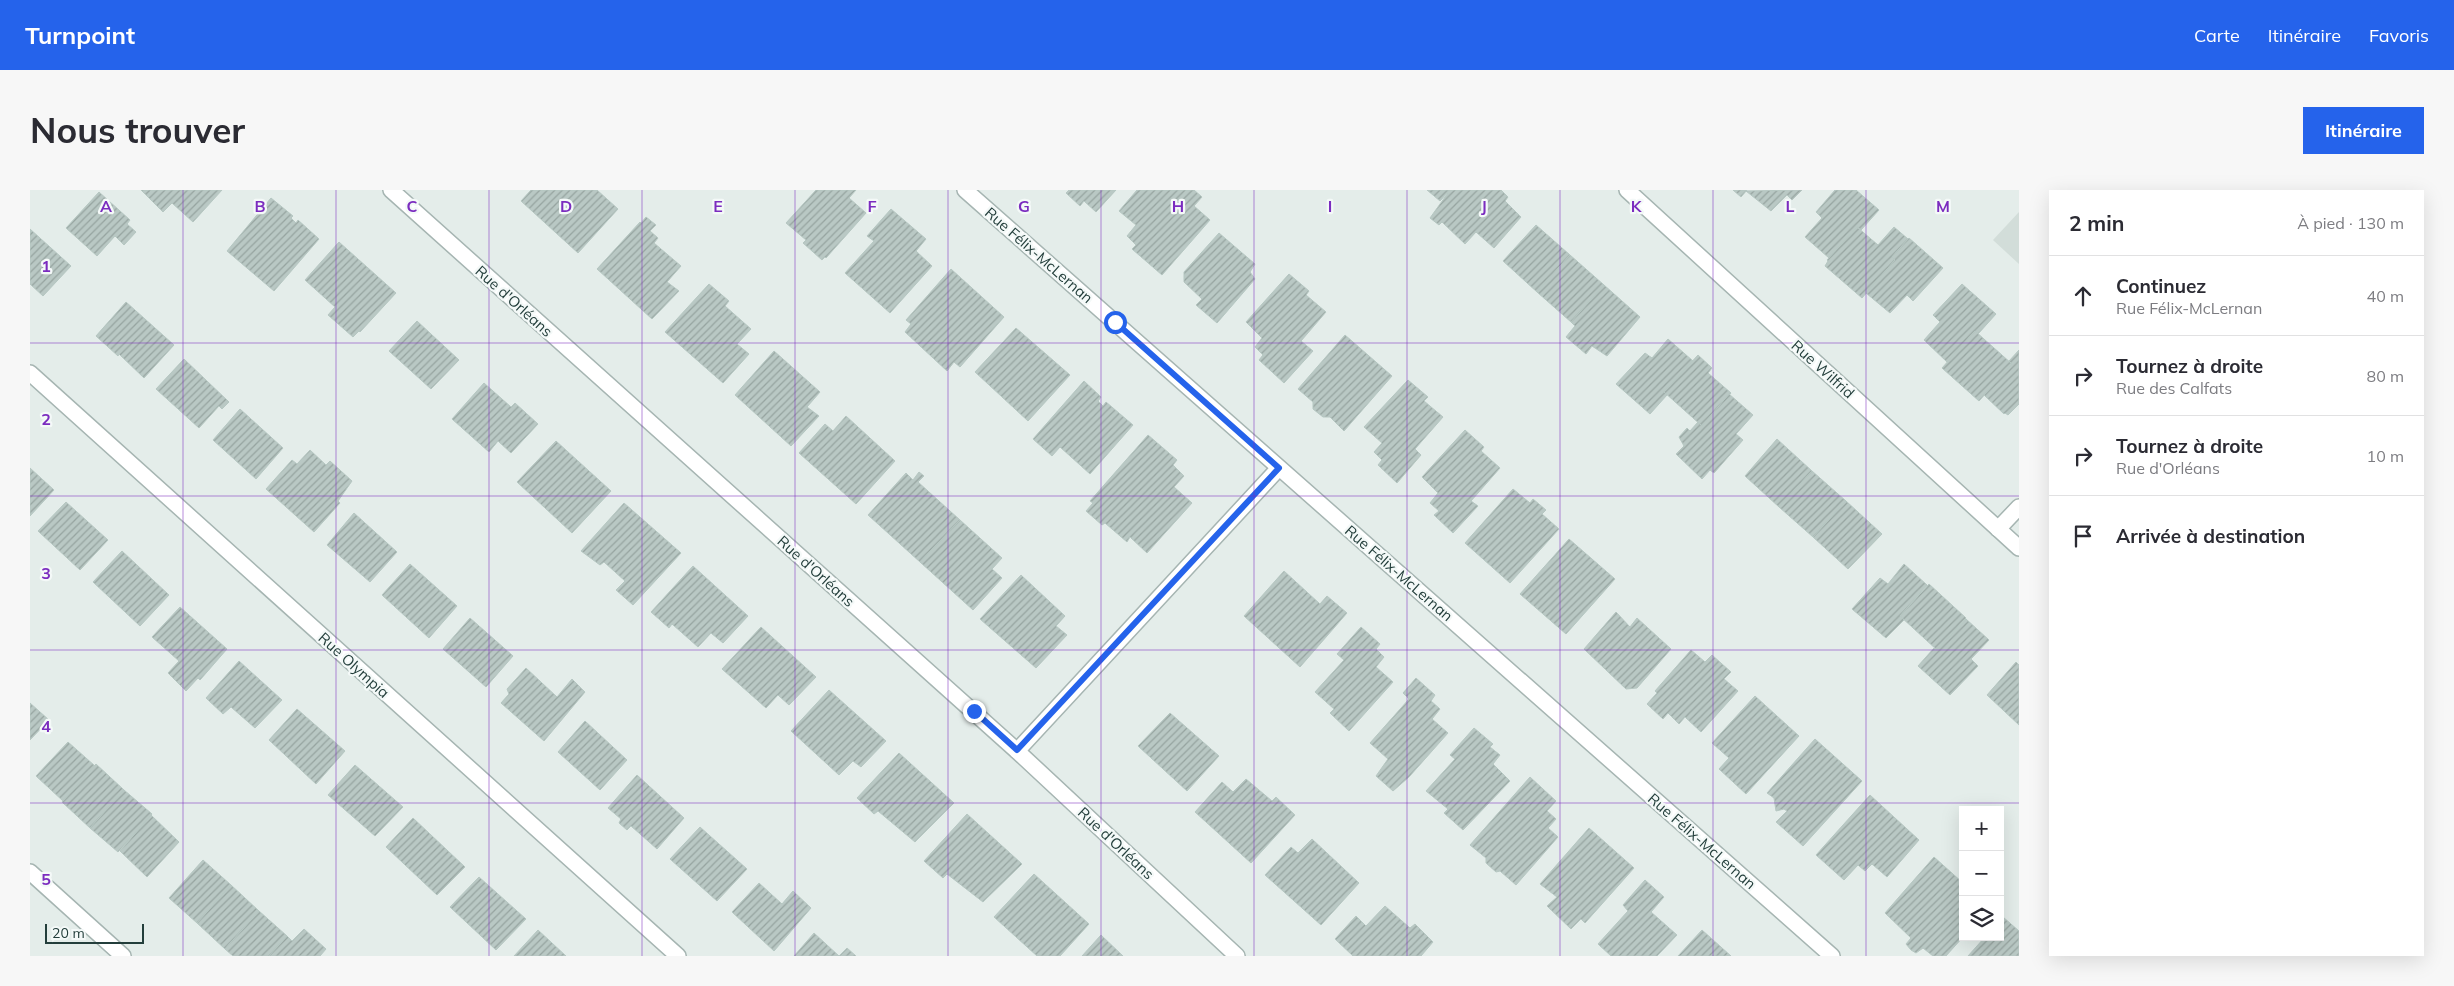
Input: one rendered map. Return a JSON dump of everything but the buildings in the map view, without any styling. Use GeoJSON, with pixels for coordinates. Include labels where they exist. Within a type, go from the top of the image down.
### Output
{"type":"FeatureCollection","features":[{"type":"Feature","properties":{"kind":"street","name":"Rue d'Orléans"},"geometry":{"type":"LineString","coordinates":[[391,190],[1017,750],[1237,956]]}},
{"type":"Feature","properties":{"kind":"street","name":"Rue Félix-McLernan"},"geometry":{"type":"LineString","coordinates":[[965,190],[1832,956]]}},
{"type":"Feature","properties":{"kind":"street","name":"Rue Wilfrid"},"geometry":{"type":"LineString","coordinates":[[1627,190],[2019,548]]}},
{"type":"Feature","properties":{"kind":"street","name":"Rue Olympia"},"geometry":{"type":"LineString","coordinates":[[30,373],[678,956]]}},
{"type":"Feature","properties":{"kind":"street"},"geometry":{"type":"LineString","coordinates":[[1017,750],[1279,468]]}},
{"type":"Feature","properties":{"kind":"street"},"geometry":{"type":"LineString","coordinates":[[1998,529],[2019,507]]}},
{"type":"Feature","properties":{"kind":"street"},"geometry":{"type":"LineString","coordinates":[[30,872],[123,956]]}},
{"type":"Feature","properties":{"kind":"shaded area"},"geometry":{"type":"Polygon","coordinates":[[[2019,212],[2019,264],[1993,240],[2019,212]]]}},
{"type":"Feature","properties":{"kind":"route"},"geometry":{"type":"LineString","coordinates":[[974,711],[1017,750],[1279,468],[1115,322]]}}]}
